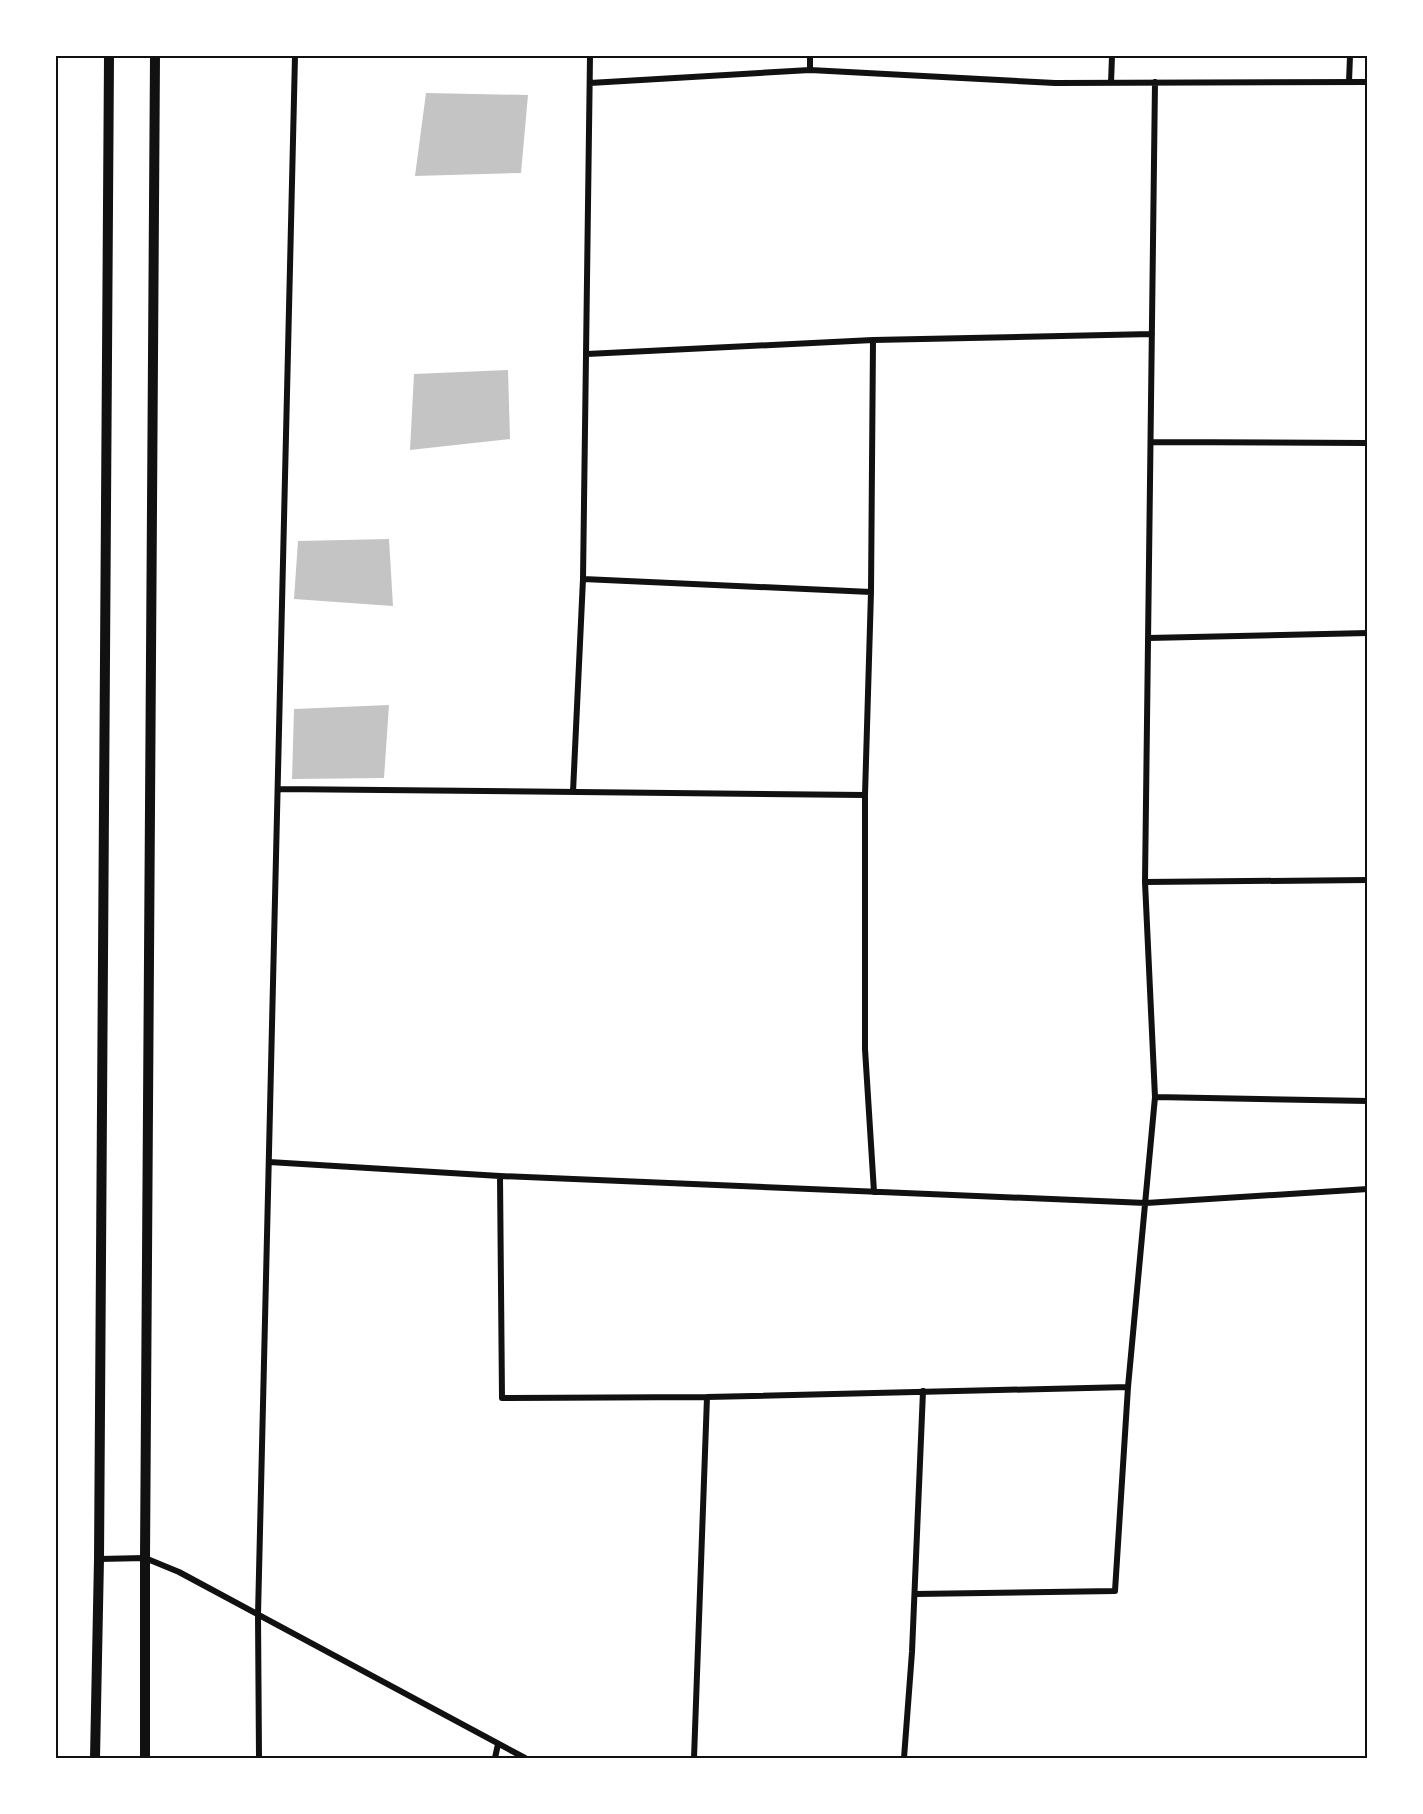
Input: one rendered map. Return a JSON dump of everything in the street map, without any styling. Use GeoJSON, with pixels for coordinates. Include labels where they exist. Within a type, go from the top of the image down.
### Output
{"type":"FeatureCollection","features":[{"type":"Feature","properties":{"kind":"street"},"geometry":{"type":"LineString","coordinates":[[95,1758],[99,1559],[109,56]]}},
{"type":"Feature","properties":{"kind":"street"},"geometry":{"type":"LineString","coordinates":[[145,1758],[155,56]]}},
{"type":"Feature","properties":{"kind":"street"},"geometry":{"type":"LineString","coordinates":[[259,1758],[258,1615],[295,56]]}},
{"type":"Feature","properties":{"kind":"street"},"geometry":{"type":"LineString","coordinates":[[573,792],[584,579],[590,56]]}},
{"type":"Feature","properties":{"kind":"street"},"geometry":{"type":"LineString","coordinates":[[810,56],[810,70]]}},
{"type":"Feature","properties":{"kind":"street"},"geometry":{"type":"LineString","coordinates":[[1111,83],[1113,56]]}},
{"type":"Feature","properties":{"kind":"street"},"geometry":{"type":"LineString","coordinates":[[1349,82],[1350,56]]}},
{"type":"Feature","properties":{"kind":"street"},"geometry":{"type":"LineString","coordinates":[[590,83],[810,70],[1055,83],[1368,82]]}},
{"type":"Feature","properties":{"kind":"street"},"geometry":{"type":"LineString","coordinates":[[915,1594],[1115,1591],[1128,1387],[1155,1097],[1145,882],[1155,82]]}},
{"type":"Feature","properties":{"kind":"street"},"geometry":{"type":"LineString","coordinates":[[587,354],[873,340],[1152,334]]}},
{"type":"Feature","properties":{"kind":"street"},"geometry":{"type":"LineString","coordinates":[[873,340],[871,592],[865,795],[865,1049],[874,1192]]}},
{"type":"Feature","properties":{"kind":"street"},"geometry":{"type":"LineString","coordinates":[[1151,442],[1368,442]]}},
{"type":"Feature","properties":{"kind":"street"},"geometry":{"type":"LineString","coordinates":[[584,579],[871,592]]}},
{"type":"Feature","properties":{"kind":"street"},"geometry":{"type":"LineString","coordinates":[[1148,638],[1368,633]]}},
{"type":"Feature","properties":{"kind":"street"},"geometry":{"type":"LineString","coordinates":[[279,789],[865,795]]}},
{"type":"Feature","properties":{"kind":"street"},"geometry":{"type":"LineString","coordinates":[[1145,882],[1368,880]]}},
{"type":"Feature","properties":{"kind":"street"},"geometry":{"type":"LineString","coordinates":[[1155,1097],[1368,1101]]}},
{"type":"Feature","properties":{"kind":"street"},"geometry":{"type":"LineString","coordinates":[[269,1162],[500,1176],[1146,1203],[1368,1189]]}},
{"type":"Feature","properties":{"kind":"street"},"geometry":{"type":"LineString","coordinates":[[500,1176],[502,1398],[707,1397],[1128,1387]]}},
{"type":"Feature","properties":{"kind":"street"},"geometry":{"type":"LineString","coordinates":[[904,1758],[912,1652],[923,1391]]}},
{"type":"Feature","properties":{"kind":"street"},"geometry":{"type":"LineString","coordinates":[[694,1758],[707,1397]]}},
{"type":"Feature","properties":{"kind":"street"},"geometry":{"type":"LineString","coordinates":[[99,1559],[145,1558],[179,1572],[525,1758]]}},
{"type":"Feature","properties":{"kind":"street"},"geometry":{"type":"LineString","coordinates":[[495,1758],[498,1744]]}},
{"type":"Feature","properties":{"kind":"building"},"geometry":{"type":"Polygon","coordinates":[[[426,93],[528,95],[521,173],[415,176],[426,93]]]}},
{"type":"Feature","properties":{"kind":"building"},"geometry":{"type":"Polygon","coordinates":[[[508,370],[510,439],[410,450],[414,374],[508,370]]]}},
{"type":"Feature","properties":{"kind":"building"},"geometry":{"type":"Polygon","coordinates":[[[389,539],[393,606],[294,599],[298,541],[389,539]]]}},
{"type":"Feature","properties":{"kind":"building"},"geometry":{"type":"Polygon","coordinates":[[[389,705],[384,778],[292,779],[294,709],[389,705]]]}}]}
